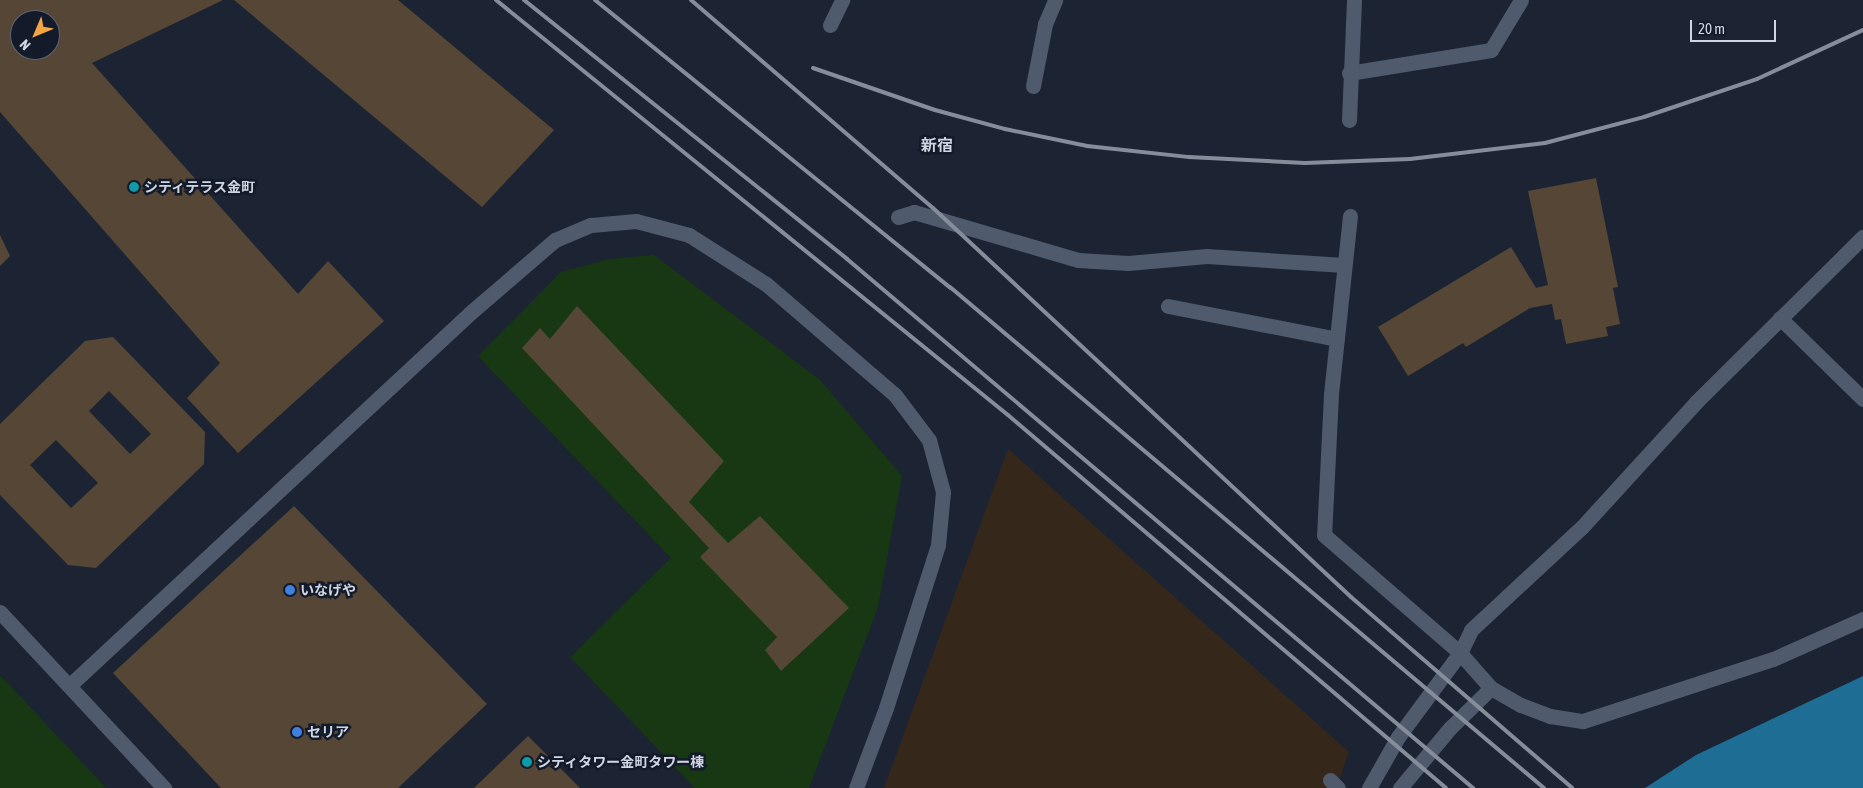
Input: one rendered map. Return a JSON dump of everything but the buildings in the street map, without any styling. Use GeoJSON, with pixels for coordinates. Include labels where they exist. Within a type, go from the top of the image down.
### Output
{"type":"FeatureCollection","features":[{"type":"Feature","properties":{"kind":"street"},"geometry":{"type":"LineString","coordinates":[[830,25],[842,0]]}},
{"type":"Feature","properties":{"kind":"street"},"geometry":{"type":"LineString","coordinates":[[1033,86],[1046,24],[1055,0]]}},
{"type":"Feature","properties":{"kind":"street"},"geometry":{"type":"LineString","coordinates":[[1349,120],[1349,73],[1354,0]]}},
{"type":"Feature","properties":{"kind":"street"},"geometry":{"type":"LineString","coordinates":[[1349,73],[1491,50],[1521,0]]}},
{"type":"Feature","properties":{"kind":"street"},"geometry":{"type":"LineString","coordinates":[[898,217],[914,212],[1078,260],[1128,263],[1207,256],[1344,265]]}},
{"type":"Feature","properties":{"kind":"street"},"geometry":{"type":"LineString","coordinates":[[1350,216],[1337,339],[1324,535],[1460,653],[1491,688],[1521,706],[1550,716],[1583,721],[1773,660],[1863,619]]}},
{"type":"Feature","properties":{"kind":"street"},"geometry":{"type":"LineString","coordinates":[[70,685],[470,313],[555,240],[591,225],[636,221],[689,235],[766,284],[895,395],[929,440],[943,492],[938,545],[886,708],[856,788]]}},
{"type":"Feature","properties":{"kind":"street"},"geometry":{"type":"LineString","coordinates":[[1369,788],[1398,738],[1460,653],[1471,630],[1582,527],[1696,402],[1863,237]]}},
{"type":"Feature","properties":{"kind":"street"},"geometry":{"type":"LineString","coordinates":[[1168,306],[1337,339]]}},
{"type":"Feature","properties":{"kind":"street"},"geometry":{"type":"LineString","coordinates":[[1780,318],[1863,399]]}},
{"type":"Feature","properties":{"kind":"street"},"geometry":{"type":"LineString","coordinates":[[0,612],[164,788]]}},
{"type":"Feature","properties":{"kind":"street"},"geometry":{"type":"LineString","coordinates":[[1400,788],[1450,728],[1491,688]]}},
{"type":"Feature","properties":{"kind":"shaded area"},"geometry":{"type":"Polygon","coordinates":[[[1008,449],[1349,752],[1336,788],[884,788],[1008,449]]]}},
{"type":"Feature","properties":{"kind":"green space"},"geometry":{"type":"Polygon","coordinates":[[[654,255],[820,380],[902,476],[878,607],[809,788],[695,788],[570,657],[671,558],[478,356],[561,272],[609,259],[654,255]]]}},
{"type":"Feature","properties":{"kind":"green space"},"geometry":{"type":"Polygon","coordinates":[[[0,675],[106,788],[0,788],[0,675]]]}},
{"type":"Feature","properties":{"kind":"water"},"geometry":{"type":"Polygon","coordinates":[[[1863,676],[1863,788],[1645,788],[1696,755],[1863,676]]]}},
{"type":"Feature","properties":{"kind":"railway"},"geometry":{"type":"LineString","coordinates":[[496,0],[1008,415],[1446,788]]}},
{"type":"Feature","properties":{"kind":"railway"},"geometry":{"type":"LineString","coordinates":[[524,0],[847,259],[1473,788]]}},
{"type":"Feature","properties":{"kind":"railway"},"geometry":{"type":"LineString","coordinates":[[595,0],[950,287],[1544,788]]}},
{"type":"Feature","properties":{"kind":"railway"},"geometry":{"type":"LineString","coordinates":[[691,0],[933,208],[1351,597],[1572,788]]}},
{"type":"Feature","properties":{"kind":"railway"},"geometry":{"type":"LineString","coordinates":[[813,68],[935,110],[1005,129],[1087,146],[1189,157],[1305,163],[1410,159],[1545,143],[1644,117],[1757,79],[1863,30]]}},
{"type":"Feature","properties":{"kind":"place","name":"シティテラス金町"},"geometry":{"type":"Point","coordinates":[134,187]}},
{"type":"Feature","properties":{"kind":"place","name":"いなげや"},"geometry":{"type":"Point","coordinates":[290,590]}},
{"type":"Feature","properties":{"kind":"place","name":"セリア"},"geometry":{"type":"Point","coordinates":[297,732]}},
{"type":"Feature","properties":{"kind":"place","name":"シティタワー金町タワー棟"},"geometry":{"type":"Point","coordinates":[527,762]}},
{"type":"Feature","properties":{"kind":"district","name":"新宿"},"geometry":{"type":"Point","coordinates":[937,145]}}]}
